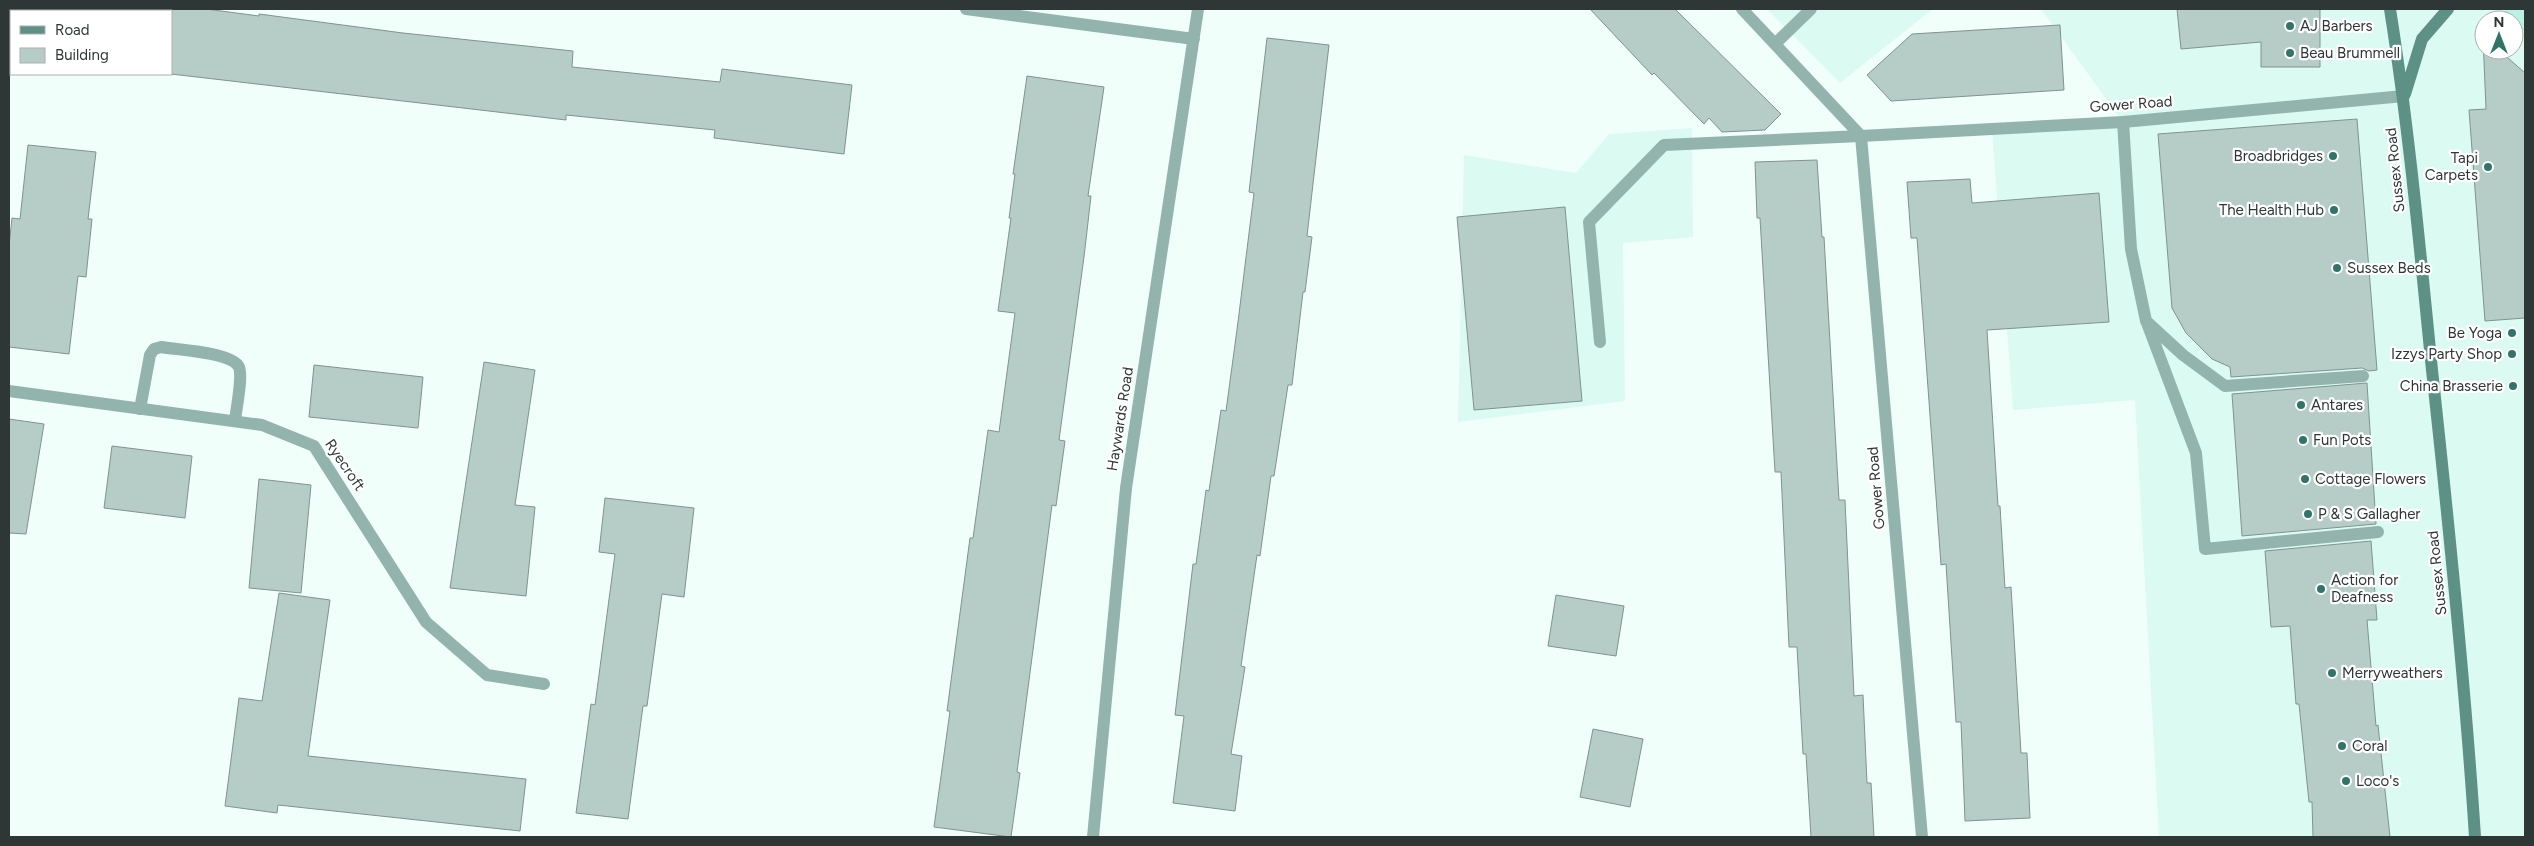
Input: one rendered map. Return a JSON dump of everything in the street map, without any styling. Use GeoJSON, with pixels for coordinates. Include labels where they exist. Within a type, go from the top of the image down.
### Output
{"type":"FeatureCollection","features":[{"type":"Feature","properties":{"kind":"main road","name":"Sussex Road"},"geometry":{"type":"LineString","coordinates":[[2390,9],[2404,96],[2466,700],[2475,837]]}},
{"type":"Feature","properties":{"kind":"main road","name":"Sussex Road"},"geometry":{"type":"LineString","coordinates":[[2404,96],[2422,39],[2448,9]]}},
{"type":"Feature","properties":{"kind":"street"},"geometry":{"type":"LineString","coordinates":[[966,9],[1194,39]]}},
{"type":"Feature","properties":{"kind":"street","name":"Haywards Road"},"geometry":{"type":"LineString","coordinates":[[1093,837],[1126,488],[1198,9]]}},
{"type":"Feature","properties":{"kind":"street"},"geometry":{"type":"LineString","coordinates":[[1742,9],[1776,43],[1861,136]]}},
{"type":"Feature","properties":{"kind":"street"},"geometry":{"type":"LineString","coordinates":[[1776,43],[1811,9]]}},
{"type":"Feature","properties":{"kind":"street","name":"Gower Road"},"geometry":{"type":"LineString","coordinates":[[1922,837],[1861,136],[2123,122],[2404,96]]}},
{"type":"Feature","properties":{"kind":"street"},"geometry":{"type":"LineString","coordinates":[[2123,122],[2131,250],[2146,320],[2196,453],[2205,548],[2378,532]]}},
{"type":"Feature","properties":{"kind":"street"},"geometry":{"type":"LineString","coordinates":[[1600,342],[1590,222],[1664,146],[1861,136]]}},
{"type":"Feature","properties":{"kind":"street"},"geometry":{"type":"LineString","coordinates":[[2146,320],[2183,355],[2225,386],[2363,376]]}},
{"type":"Feature","properties":{"kind":"street"},"geometry":{"type":"LineString","coordinates":[[140,409],[150,355],[154,349],[161,347],[218,355],[235,362],[240,368],[235,421]]}},
{"type":"Feature","properties":{"kind":"street","name":"Ryecroft"},"geometry":{"type":"LineString","coordinates":[[9,392],[262,425],[314,446],[426,622],[487,675],[544,684]]}},
{"type":"Feature","properties":{"kind":"shaded area"},"geometry":{"type":"Polygon","coordinates":[[[1767,9],[1933,9],[1840,83],[1767,9]]]}},
{"type":"Feature","properties":{"kind":"shaded area"},"geometry":{"type":"Polygon","coordinates":[[[2041,9],[2525,9],[2525,837],[2159,837],[2135,400],[2013,410],[1992,129],[2122,121],[2041,9]]]}},
{"type":"Feature","properties":{"kind":"shaded area"},"geometry":{"type":"Polygon","coordinates":[[[1692,128],[1693,237],[1623,243],[1625,401],[1458,422],[1464,155],[1576,173],[1609,134],[1692,128]]]}},
{"type":"Feature","properties":{"kind":"green space"},"geometry":{"type":"Polygon","coordinates":[[[2525,9],[2525,32],[2524,10],[2506,10],[2525,9]]]}},
{"type":"Feature","properties":{"kind":"building"},"geometry":{"type":"Polygon","coordinates":[[[206,9],[259,16],[259,14],[403,33],[573,51],[572,67],[720,82],[722,69],[852,85],[844,154],[714,138],[715,130],[566,115],[566,120],[172,74],[171,10],[206,9]]]}},
{"type":"Feature","properties":{"kind":"building"},"geometry":{"type":"Polygon","coordinates":[[[1590,9],[1675,9],[1781,114],[1765,130],[1722,132],[1709,118],[1704,124],[1654,73],[1652,75],[1590,9]]]}},
{"type":"Feature","properties":{"kind":"building"},"geometry":{"type":"Polygon","coordinates":[[[2177,9],[2320,9],[2320,67],[2261,67],[2261,42],[2181,49],[2177,9]]]}},
{"type":"Feature","properties":{"kind":"building"},"geometry":{"type":"Polygon","coordinates":[[[2060,25],[2064,90],[1891,101],[1867,75],[1912,34],[2060,25]]]}},
{"type":"Feature","properties":{"kind":"building"},"geometry":{"type":"Polygon","coordinates":[[[1267,38],[1329,45],[1307,236],[1312,237],[1305,292],[1303,292],[1292,385],[1288,385],[1274,476],[1271,476],[1260,556],[1257,555],[1241,666],[1245,667],[1231,754],[1242,756],[1235,811],[1173,803],[1184,716],[1175,715],[1193,564],[1196,564],[1206,490],[1209,491],[1221,410],[1226,411],[1254,193],[1249,192],[1267,38]]]}},
{"type":"Feature","properties":{"kind":"building"},"geometry":{"type":"Polygon","coordinates":[[[2484,60],[2510,60],[2525,73],[2525,318],[2485,321],[2469,110],[2486,109],[2484,60]]]}},
{"type":"Feature","properties":{"kind":"building"},"geometry":{"type":"Polygon","coordinates":[[[1027,76],[1104,87],[1088,196],[1091,196],[1084,257],[1059,440],[1065,441],[1056,506],[1052,505],[1017,772],[1020,773],[1011,837],[934,827],[950,711],[947,711],[970,538],[973,538],[988,430],[999,432],[1015,313],[998,311],[1011,218],[1009,218],[1015,174],[1013,174],[1027,76]]]}},
{"type":"Feature","properties":{"kind":"building"},"geometry":{"type":"Polygon","coordinates":[[[2357,119],[2377,370],[2369,371],[2362,368],[2231,377],[2230,367],[2212,359],[2186,333],[2172,308],[2158,134],[2357,119]]]}},
{"type":"Feature","properties":{"kind":"building"},"geometry":{"type":"Polygon","coordinates":[[[28,145],[96,152],[88,219],[92,219],[86,277],[78,276],[69,354],[9,347],[9,246],[12,218],[20,219],[28,145]]]}},
{"type":"Feature","properties":{"kind":"building"},"geometry":{"type":"Polygon","coordinates":[[[1817,160],[1822,237],[1824,237],[1839,500],[1845,500],[1854,696],[1863,695],[1867,783],[1871,783],[1874,837],[1811,837],[1806,754],[1803,754],[1797,647],[1789,647],[1781,472],[1775,472],[1760,218],[1757,218],[1755,162],[1817,160]]]}},
{"type":"Feature","properties":{"kind":"building"},"geometry":{"type":"Polygon","coordinates":[[[1970,179],[1972,203],[2099,193],[2109,322],[1987,330],[2005,588],[2011,587],[2021,753],[2027,753],[2030,818],[1965,821],[1961,722],[1956,722],[1946,564],[1941,565],[1917,238],[1911,238],[1907,182],[1970,179]]]}},
{"type":"Feature","properties":{"kind":"building"},"geometry":{"type":"Polygon","coordinates":[[[1565,207],[1582,401],[1474,410],[1457,217],[1565,207]]]}},
{"type":"Feature","properties":{"kind":"building"},"geometry":{"type":"Polygon","coordinates":[[[484,362],[535,370],[515,505],[535,507],[526,596],[450,588],[484,362]]]}},
{"type":"Feature","properties":{"kind":"building"},"geometry":{"type":"Polygon","coordinates":[[[314,365],[423,377],[418,428],[309,417],[314,365]]]}},
{"type":"Feature","properties":{"kind":"building"},"geometry":{"type":"Polygon","coordinates":[[[2367,383],[2376,524],[2242,536],[2232,394],[2367,383]]]}},
{"type":"Feature","properties":{"kind":"building"},"geometry":{"type":"Polygon","coordinates":[[[9,419],[44,424],[26,534],[9,533],[9,419]]]}},
{"type":"Feature","properties":{"kind":"building"},"geometry":{"type":"Polygon","coordinates":[[[112,446],[192,456],[185,518],[104,508],[112,446]]]}},
{"type":"Feature","properties":{"kind":"building"},"geometry":{"type":"Polygon","coordinates":[[[259,479],[311,485],[301,593],[249,588],[259,479]]]}},
{"type":"Feature","properties":{"kind":"building"},"geometry":{"type":"Polygon","coordinates":[[[605,498],[694,508],[684,597],[662,594],[647,706],[643,706],[628,819],[576,813],[591,704],[595,705],[615,554],[599,552],[605,498]]]}},
{"type":"Feature","properties":{"kind":"building"},"geometry":{"type":"Polygon","coordinates":[[[2371,541],[2377,620],[2367,620],[2376,726],[2378,725],[2390,837],[2313,837],[2312,802],[2309,802],[2299,704],[2296,704],[2290,626],[2271,627],[2265,551],[2371,541]]]}},
{"type":"Feature","properties":{"kind":"building"},"geometry":{"type":"Polygon","coordinates":[[[279,593],[330,600],[308,756],[526,779],[520,831],[278,805],[277,813],[225,806],[239,698],[262,701],[279,593]]]}},
{"type":"Feature","properties":{"kind":"building"},"geometry":{"type":"Polygon","coordinates":[[[1556,595],[1624,606],[1616,656],[1548,646],[1556,595]]]}},
{"type":"Feature","properties":{"kind":"building"},"geometry":{"type":"Polygon","coordinates":[[[1593,729],[1643,739],[1630,807],[1580,797],[1593,729]]]}},
{"type":"Feature","properties":{"kind":"place","name":"AJ Barbers"},"geometry":{"type":"Point","coordinates":[2290,26]}},
{"type":"Feature","properties":{"kind":"place","name":"Beau Brummell"},"geometry":{"type":"Point","coordinates":[2290,53]}},
{"type":"Feature","properties":{"kind":"place","name":"Broadbridges"},"geometry":{"type":"Point","coordinates":[2333,156]}},
{"type":"Feature","properties":{"kind":"place","name":"Tapi Carpets"},"geometry":{"type":"Point","coordinates":[2488,167]}},
{"type":"Feature","properties":{"kind":"place","name":"The Health Hub"},"geometry":{"type":"Point","coordinates":[2334,210]}},
{"type":"Feature","properties":{"kind":"place","name":"Sussex Beds"},"geometry":{"type":"Point","coordinates":[2337,268]}},
{"type":"Feature","properties":{"kind":"place","name":"Be Yoga"},"geometry":{"type":"Point","coordinates":[2512,333]}},
{"type":"Feature","properties":{"kind":"place","name":"Izzys Party Shop"},"geometry":{"type":"Point","coordinates":[2512,354]}},
{"type":"Feature","properties":{"kind":"place","name":"China Brasserie"},"geometry":{"type":"Point","coordinates":[2513,386]}},
{"type":"Feature","properties":{"kind":"place","name":"Antares"},"geometry":{"type":"Point","coordinates":[2301,405]}},
{"type":"Feature","properties":{"kind":"place","name":"Fun Pots"},"geometry":{"type":"Point","coordinates":[2303,440]}},
{"type":"Feature","properties":{"kind":"place","name":"Cottage Flowers"},"geometry":{"type":"Point","coordinates":[2305,479]}},
{"type":"Feature","properties":{"kind":"place","name":"P & S Gallagher"},"geometry":{"type":"Point","coordinates":[2308,514]}},
{"type":"Feature","properties":{"kind":"place","name":"Action for Deafness"},"geometry":{"type":"Point","coordinates":[2321,589]}},
{"type":"Feature","properties":{"kind":"place","name":"Merryweathers"},"geometry":{"type":"Point","coordinates":[2332,673]}},
{"type":"Feature","properties":{"kind":"place","name":"Coral"},"geometry":{"type":"Point","coordinates":[2342,746]}},
{"type":"Feature","properties":{"kind":"place","name":"Loco's"},"geometry":{"type":"Point","coordinates":[2346,781]}}]}
